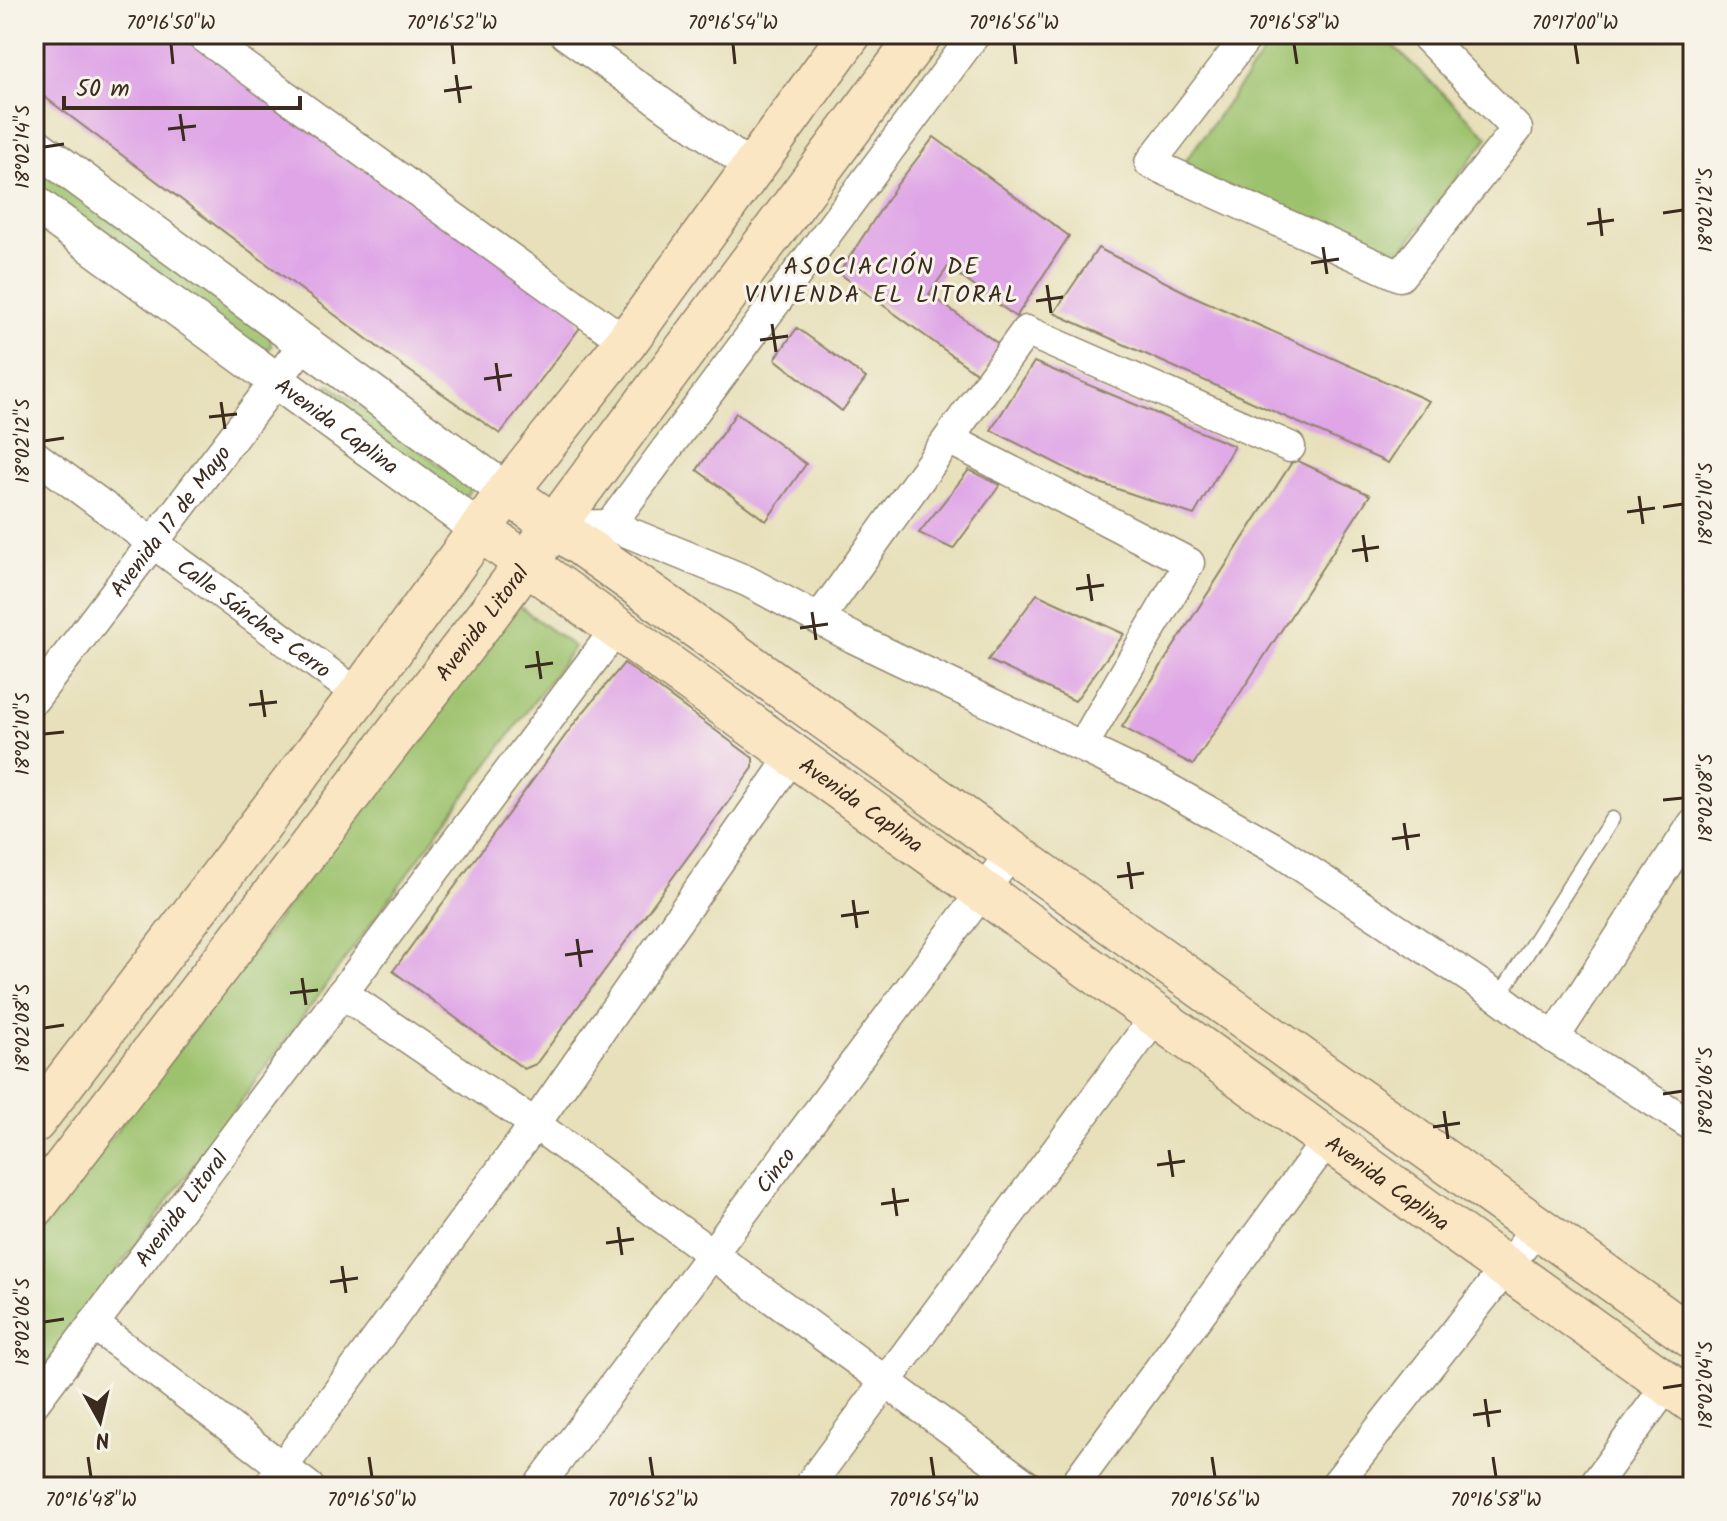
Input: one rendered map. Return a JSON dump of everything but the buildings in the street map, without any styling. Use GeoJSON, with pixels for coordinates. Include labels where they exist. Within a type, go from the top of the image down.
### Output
{"type":"FeatureCollection","features":[{"type":"Feature","properties":{"kind":"main road"},"geometry":{"type":"LineString","coordinates":[[34,1122],[359,695],[507,492],[626,342],[850,34]]}},
{"type":"Feature","properties":{"kind":"main road","name":"Avenida Litoral"},"geometry":{"type":"LineString","coordinates":[[34,1207],[526,564],[921,34]]}},
{"type":"Feature","properties":{"kind":"main road","name":"Avenida Caplina"},"geometry":{"type":"LineString","coordinates":[[507,492],[1693,1338]]}},
{"type":"Feature","properties":{"kind":"main road","name":"Avenida Caplina"},"geometry":{"type":"LineString","coordinates":[[480,530],[1680,1393]]}},
{"type":"Feature","properties":{"kind":"street"},"geometry":{"type":"LineString","coordinates":[[200,34],[626,342]]}},
{"type":"Feature","properties":{"kind":"street"},"geometry":{"type":"LineString","coordinates":[[565,34],[751,167]]}},
{"type":"Feature","properties":{"kind":"street"},"geometry":{"type":"LineString","coordinates":[[610,525],[975,34]]}},
{"type":"Feature","properties":{"kind":"street"},"geometry":{"type":"LineString","coordinates":[[1249,34],[1150,163],[1400,276],[1517,129],[1424,34]]}},
{"type":"Feature","properties":{"kind":"street","name":"Avenida Caplina"},"geometry":{"type":"LineString","coordinates":[[34,145],[507,492]]}},
{"type":"Feature","properties":{"kind":"street","name":"Avenida Caplina"},"geometry":{"type":"LineString","coordinates":[[34,203],[480,530]]}},
{"type":"Feature","properties":{"kind":"street"},"geometry":{"type":"LineString","coordinates":[[819,619],[1026,331],[1290,447]]}},
{"type":"Feature","properties":{"kind":"street","name":"Avenida 17 de Mayo"},"geometry":{"type":"LineString","coordinates":[[34,699],[304,344]]}},
{"type":"Feature","properties":{"kind":"street"},"geometry":{"type":"LineString","coordinates":[[949,439],[1189,563],[1083,745]]}},
{"type":"Feature","properties":{"kind":"street","name":"Calle Sánchez Cerro"},"geometry":{"type":"LineString","coordinates":[[34,455],[359,695]]}},
{"type":"Feature","properties":{"kind":"street"},"geometry":{"type":"LineString","coordinates":[[554,526],[610,525],[747,581],[819,619],[1083,745],[1274,848],[1499,997],[1554,1038],[1693,1126]]}},
{"type":"Feature","properties":{"kind":"street","name":"Avenida Litoral"},"geometry":{"type":"LineString","coordinates":[[34,1403],[617,628]]}},
{"type":"Feature","properties":{"kind":"street"},"geometry":{"type":"LineString","coordinates":[[276,1477],[535,1124],[793,755]]}},
{"type":"Feature","properties":{"kind":"street"},"geometry":{"type":"LineString","coordinates":[[1554,1038],[1693,824]]}},
{"type":"Feature","properties":{"kind":"street","name":"Cinco"},"geometry":{"type":"LineString","coordinates":[[538,1487],[1012,852]]}},
{"type":"Feature","properties":{"kind":"street"},"geometry":{"type":"LineString","coordinates":[[342,993],[535,1124],[1029,1487]]}},
{"type":"Feature","properties":{"kind":"street"},"geometry":{"type":"LineString","coordinates":[[808,1487],[1156,1016]]}},
{"type":"Feature","properties":{"kind":"street"},"geometry":{"type":"LineString","coordinates":[[1073,1487],[1328,1139]]}},
{"type":"Feature","properties":{"kind":"street"},"geometry":{"type":"LineString","coordinates":[[1334,1487],[1538,1227]]}},
{"type":"Feature","properties":{"kind":"street"},"geometry":{"type":"LineString","coordinates":[[93,1324],[276,1477],[309,1487]]}},
{"type":"Feature","properties":{"kind":"street"},"geometry":{"type":"LineString","coordinates":[[1593,1487],[1680,1393]]}},
{"type":"Feature","properties":{"kind":"lane"},"geometry":{"type":"LineString","coordinates":[[1499,997],[1612,819]]}},
{"type":"Feature","properties":{"kind":"green space"},"geometry":{"type":"Polygon","coordinates":[[[1277,34],[1381,34],[1488,137],[1394,261],[1179,170],[1277,34]]]}},
{"type":"Feature","properties":{"kind":"green space"},"geometry":{"type":"Polygon","coordinates":[[[34,165],[271,337],[271,347],[261,351],[34,186],[34,165]]]}},
{"type":"Feature","properties":{"kind":"green space"},"geometry":{"type":"Polygon","coordinates":[[[329,384],[471,488],[467,495],[459,497],[320,394],[329,384]]]}},
{"type":"Feature","properties":{"kind":"green space"},"geometry":{"type":"Polygon","coordinates":[[[516,604],[574,647],[34,1383],[34,1240],[516,604]]]}},
{"type":"Feature","properties":{"kind":"district","name":"ASOCIACIÓN DE VIVIENDA EL LITORAL"},"geometry":{"type":"Point","coordinates":[882,280]}}]}
